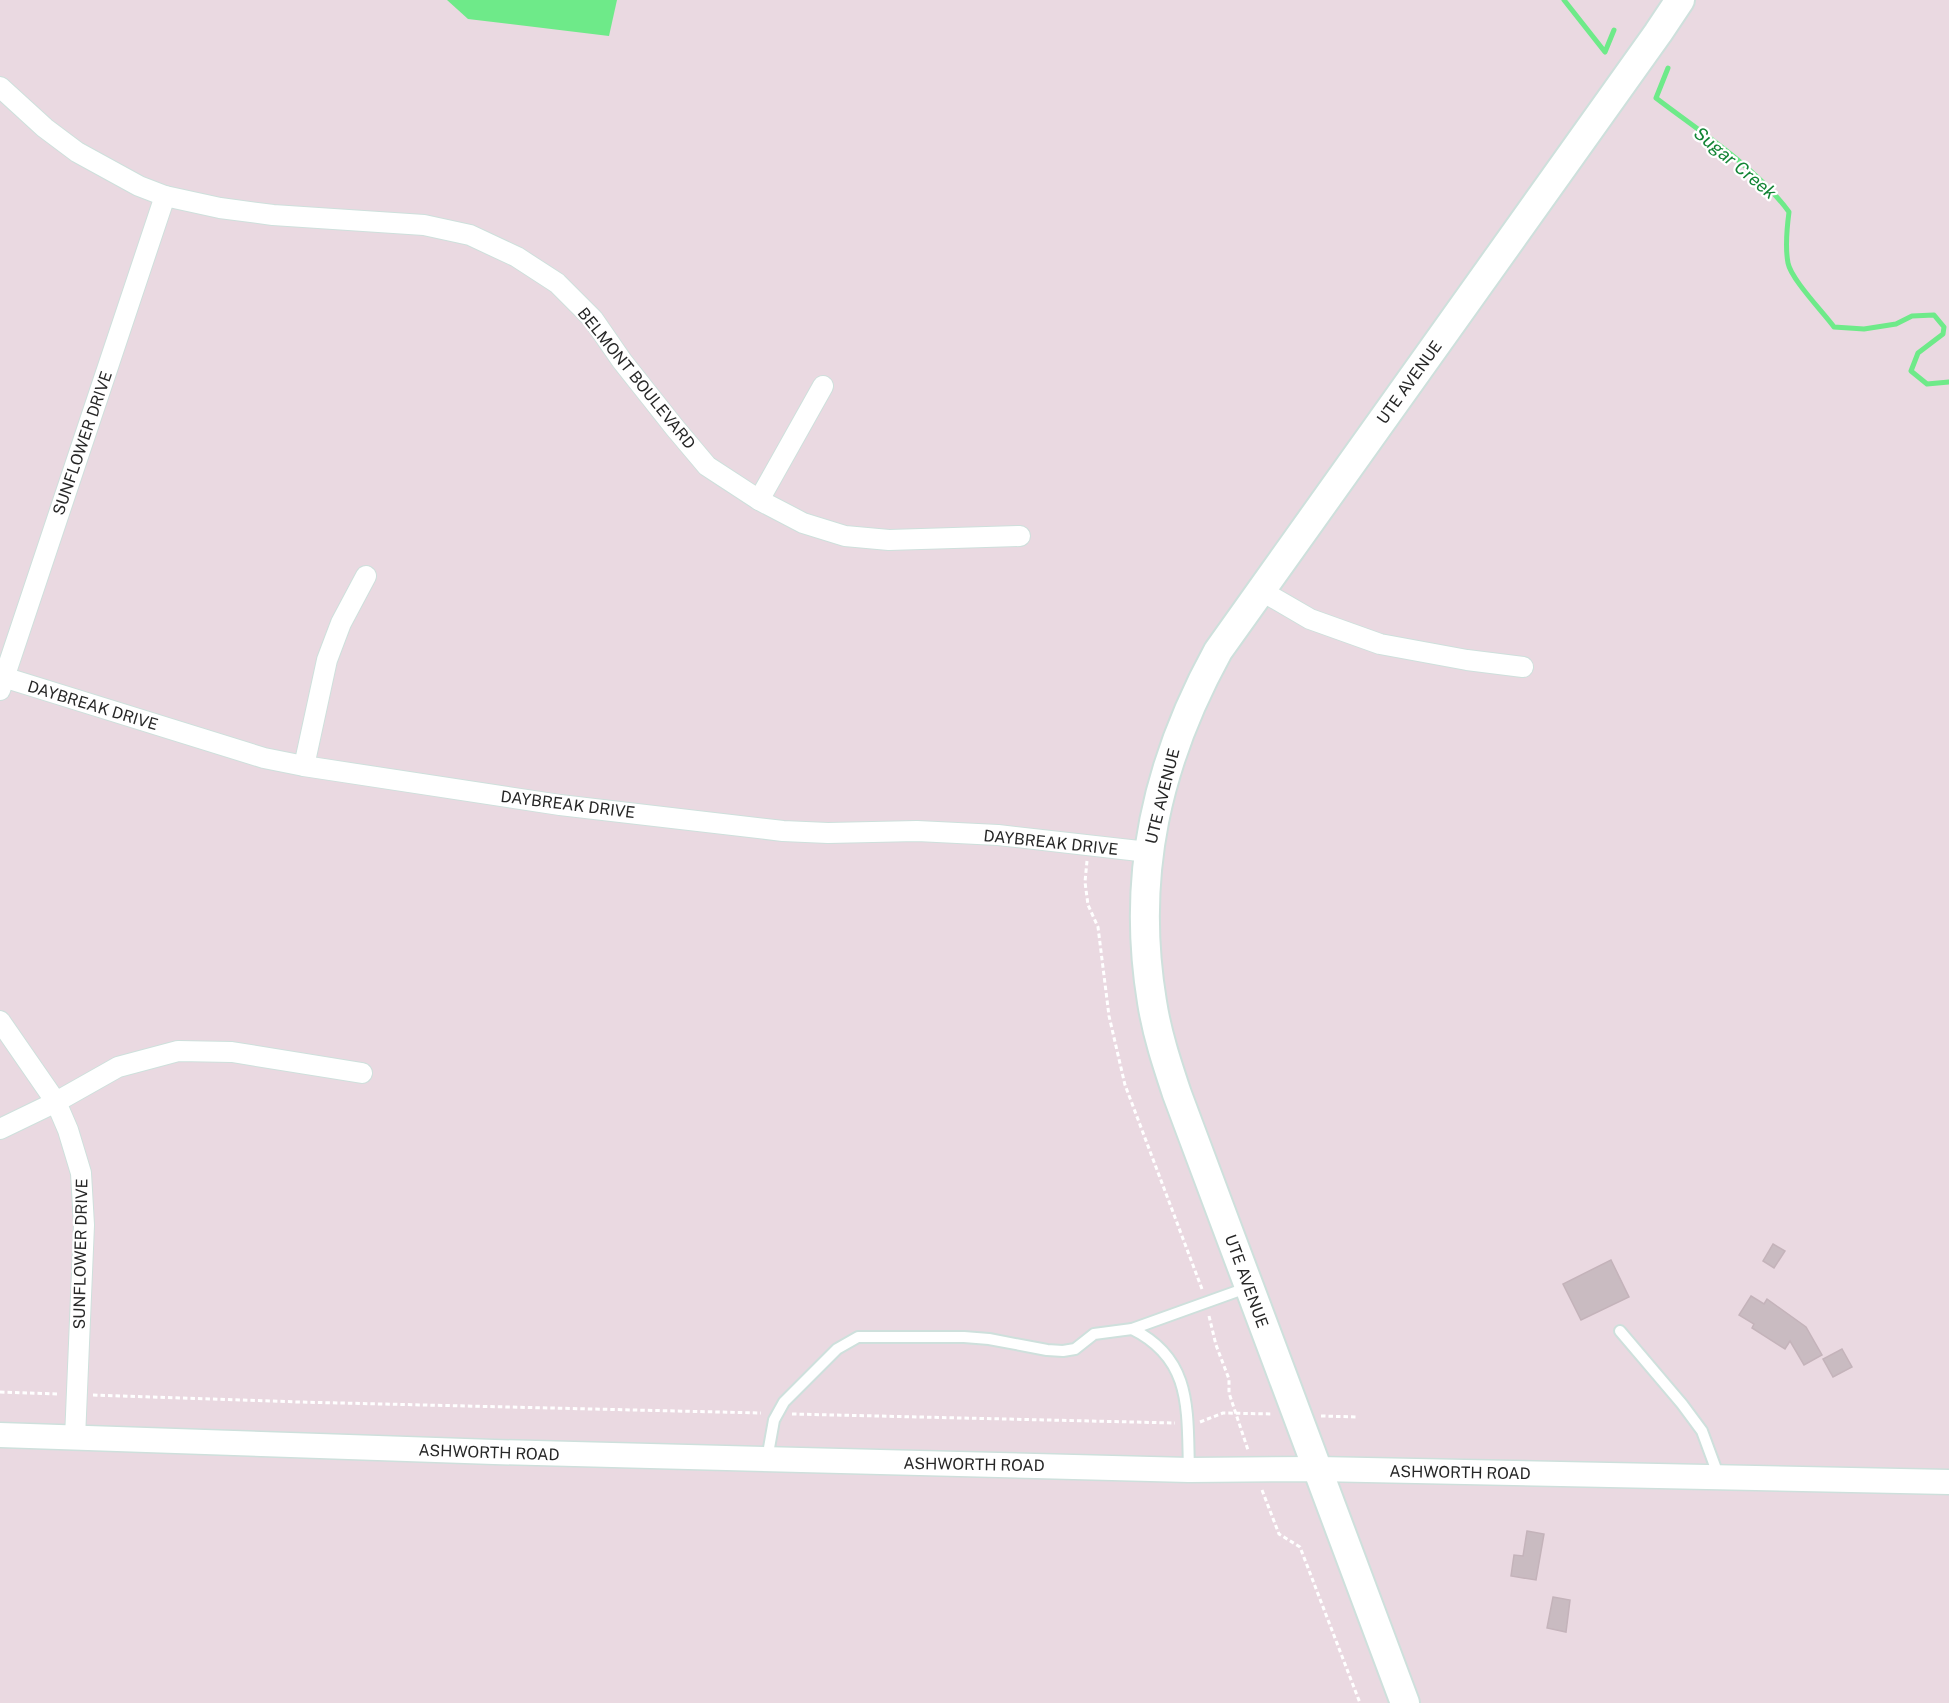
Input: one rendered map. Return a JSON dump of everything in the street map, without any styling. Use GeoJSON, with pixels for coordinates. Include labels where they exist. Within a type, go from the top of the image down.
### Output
{"type":"FeatureCollection","features":[{"type":"Feature","properties":{"kind":"main road","name":"UTE AVENUE"},"geometry":{"type":"LineString","coordinates":[[1405,1703],[1177,1094],[1161,1042],[1152,1003],[1147,962],[1145,922],[1148,852],[1168,762],[1198,687],[1218,651],[1680,0]]}},
{"type":"Feature","properties":{"kind":"street","name":"BELMONT BOULEVARD"},"geometry":{"type":"LineString","coordinates":[[0,87],[45,128],[77,152],[139,186],[165,196],[220,208],[273,215],[424,225],[470,235],[518,257],[557,283],[593,320],[622,361],[707,465],[759,500],[803,523],[845,536],[889,540],[1020,536]]}},
{"type":"Feature","properties":{"kind":"street","name":"SUNFLOWER DRIVE"},"geometry":{"type":"LineString","coordinates":[[1,681],[165,196]]}},
{"type":"Feature","properties":{"kind":"street"},"geometry":{"type":"LineString","coordinates":[[759,500],[823,386]]}},
{"type":"Feature","properties":{"kind":"street"},"geometry":{"type":"LineString","coordinates":[[304,766],[327,660],[341,623],[366,576]]}},
{"type":"Feature","properties":{"kind":"street"},"geometry":{"type":"LineString","coordinates":[[1260,590],[1310,619],[1380,644],[1467,660],[1523,667]]}},
{"type":"Feature","properties":{"kind":"street","name":"DAYBREAK DRIVE"},"geometry":{"type":"LineString","coordinates":[[1,681],[264,758],[560,805],[783,831],[828,833],[917,831],[998,835],[1148,852]]}},
{"type":"Feature","properties":{"kind":"street","name":"SUNFLOWER DRIVE"},"geometry":{"type":"LineString","coordinates":[[0,1021],[56,1102],[68,1130],[81,1173],[84,1225],[75,1438]]}},
{"type":"Feature","properties":{"kind":"street"},"geometry":{"type":"LineString","coordinates":[[0,1130],[118,1067],[178,1051],[232,1052],[362,1073]]}},
{"type":"Feature","properties":{"kind":"street","name":"ASHWORTH ROAD"},"geometry":{"type":"LineString","coordinates":[[0,1436],[494,1452],[1189,1470],[1318,1469],[1949,1482]]}},
{"type":"Feature","properties":{"kind":"lane"},"geometry":{"type":"LineString","coordinates":[[767,1459],[769,1440],[784,1402],[837,1349],[858,1337],[964,1337],[989,1339],[1047,1350],[1075,1349],[1094,1334],[1132,1329],[1250,1287]]}},
{"type":"Feature","properties":{"kind":"lane"},"geometry":{"type":"LineString","coordinates":[[1132,1329],[1159,1346],[1175,1369],[1185,1391],[1189,1470]]}},
{"type":"Feature","properties":{"kind":"lane"},"geometry":{"type":"LineString","coordinates":[[1620,1331],[1702,1431],[1719,1477]]}},
{"type":"Feature","properties":{"kind":"path"},"geometry":{"type":"LineString","coordinates":[[1089,846],[1085,882],[1088,905],[1098,927],[1109,1016],[1125,1085],[1199,1278],[1216,1345],[1229,1379],[1229,1393],[1279,1534],[1300,1547],[1360,1703]]}},
{"type":"Feature","properties":{"kind":"path"},"geometry":{"type":"LineString","coordinates":[[0,1392],[288,1402],[1188,1424],[1196,1424],[1223,1413],[1358,1417]]}},
{"type":"Feature","properties":{"kind":"shaded area"},"geometry":{"type":"Polygon","coordinates":[[[447,0],[617,0],[609,36],[468,19],[447,0]]]}},
{"type":"Feature","properties":{"kind":"building"},"geometry":{"type":"Polygon","coordinates":[[[1773,1244],[1785,1251],[1774,1268],[1763,1261],[1773,1244]]]}},
{"type":"Feature","properties":{"kind":"building"},"geometry":{"type":"Polygon","coordinates":[[[1611,1260],[1629,1297],[1581,1320],[1563,1284],[1611,1260]]]}},
{"type":"Feature","properties":{"kind":"building"},"geometry":{"type":"Polygon","coordinates":[[[1751,1296],[1764,1304],[1767,1299],[1806,1327],[1822,1355],[1804,1365],[1790,1341],[1785,1349],[1752,1328],[1754,1324],[1739,1315],[1751,1296]]]}},
{"type":"Feature","properties":{"kind":"building"},"geometry":{"type":"Polygon","coordinates":[[[1842,1349],[1852,1367],[1833,1377],[1823,1359],[1842,1349]]]}},
{"type":"Feature","properties":{"kind":"building"},"geometry":{"type":"Polygon","coordinates":[[[1527,1531],[1544,1534],[1536,1580],[1511,1576],[1514,1555],[1523,1556],[1527,1531]]]}},
{"type":"Feature","properties":{"kind":"building"},"geometry":{"type":"Polygon","coordinates":[[[1553,1597],[1570,1600],[1566,1632],[1547,1628],[1553,1597]]]}},
{"type":"Feature","properties":{"kind":"waterway","name":"Sugar Creek"},"geometry":{"type":"LineString","coordinates":[[1564,0],[1605,52],[1614,30]]}},
{"type":"Feature","properties":{"kind":"waterway","name":"Sugar Creek"},"geometry":{"type":"LineString","coordinates":[[1668,68],[1656,98],[1744,165],[1761,180],[1789,212],[1787,250],[1790,270],[1834,327],[1864,329],[1896,324],[1912,316],[1934,315],[1944,327],[1943,334],[1918,353],[1911,371],[1927,384],[1949,382]]}}]}
